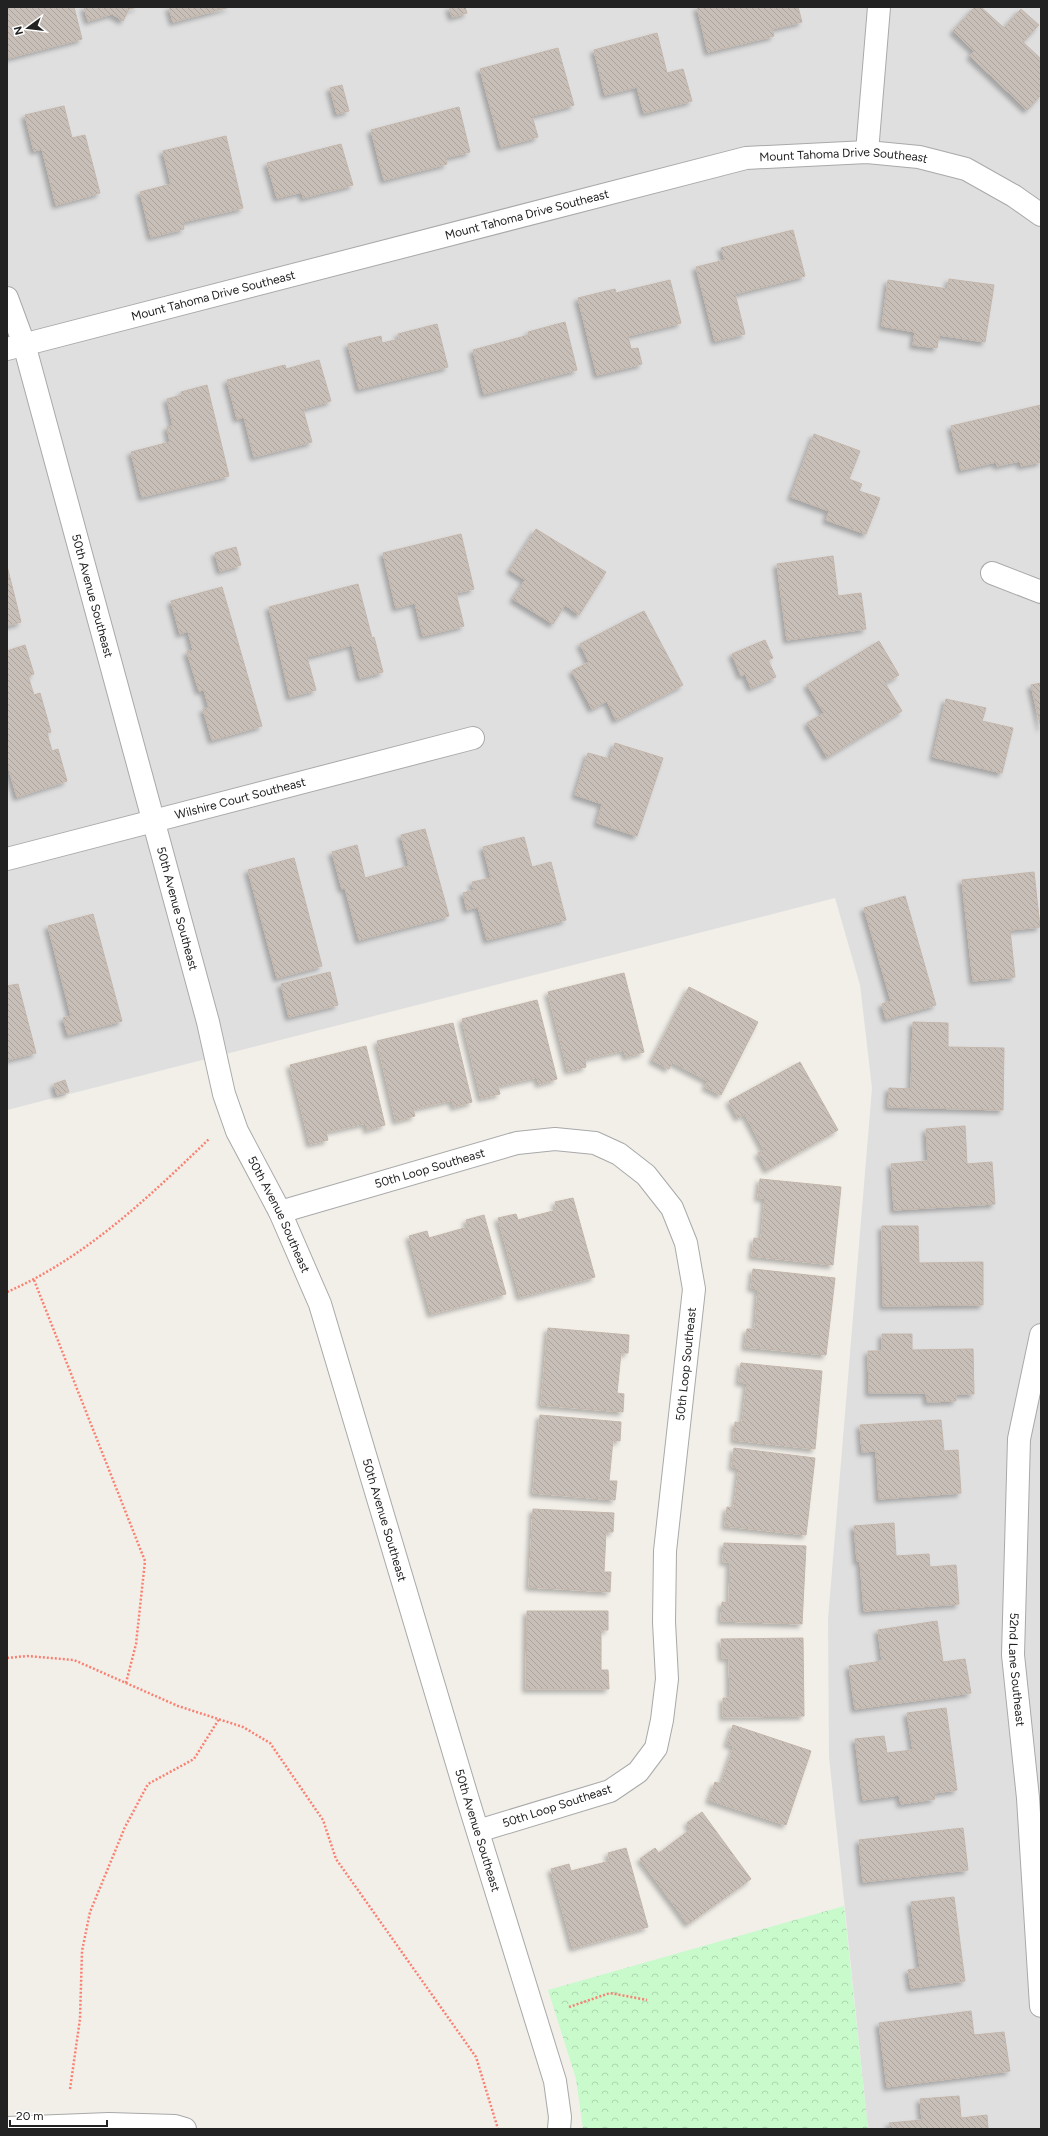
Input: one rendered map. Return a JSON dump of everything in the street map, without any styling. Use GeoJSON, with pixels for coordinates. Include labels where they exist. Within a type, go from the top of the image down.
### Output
{"type":"FeatureCollection","features":[{"type":"Feature","properties":{"kind":"street"},"geometry":{"type":"LineString","coordinates":[[867,152],[879,7]]}},
{"type":"Feature","properties":{"kind":"street","name":"Mount Tahoma Drive Southeast"},"geometry":{"type":"LineString","coordinates":[[16,347],[709,166],[746,158],[867,152],[919,157],[966,169],[1014,196],[1041,215]]}},
{"type":"Feature","properties":{"kind":"street","name":"50th Avenue Southeast"},"geometry":{"type":"LineString","coordinates":[[7,298],[16,347],[208,1022],[224,1094],[237,1131],[280,1212],[320,1304],[478,1831],[555,2081],[560,2118],[559,2129]]}},
{"type":"Feature","properties":{"kind":"street"},"geometry":{"type":"LineString","coordinates":[[992,573],[1041,592]]}},
{"type":"Feature","properties":{"kind":"street","name":"Wilshire Court Southeast"},"geometry":{"type":"LineString","coordinates":[[7,859],[473,738]]}},
{"type":"Feature","properties":{"kind":"street","name":"50th Loop Southeast"},"geometry":{"type":"LineString","coordinates":[[280,1212],[516,1143],[555,1139],[595,1143],[619,1154],[640,1171],[672,1208],[686,1243],[694,1289],[665,1551],[667,1679],[662,1720],[656,1748],[638,1772],[610,1791],[478,1831]]}},
{"type":"Feature","properties":{"kind":"street","name":"52nd Lane Southeast"},"geometry":{"type":"LineString","coordinates":[[1041,1335],[1019,1439],[1014,1655],[1034,1798],[1041,2006]]}},
{"type":"Feature","properties":{"kind":"street"},"geometry":{"type":"LineString","coordinates":[[7,2128],[175,2126],[185,2129]]}},
{"type":"Feature","properties":{"kind":"path"},"geometry":{"type":"LineString","coordinates":[[7,1292],[34,1280],[117,1224],[209,1139]]}},
{"type":"Feature","properties":{"kind":"path"},"geometry":{"type":"LineString","coordinates":[[34,1280],[145,1561],[136,1644],[126,1683]]}},
{"type":"Feature","properties":{"kind":"path"},"geometry":{"type":"LineString","coordinates":[[7,1658],[27,1656],[74,1660],[178,1706],[243,1727],[270,1742],[323,1820],[336,1859],[476,2057],[498,2129]]}},
{"type":"Feature","properties":{"kind":"path"},"geometry":{"type":"LineString","coordinates":[[70,2089],[80,2019],[82,1951],[90,1912],[124,1826],[148,1784],[194,1759],[219,1719]]}},
{"type":"Feature","properties":{"kind":"path"},"geometry":{"type":"LineString","coordinates":[[569,2007],[610,1993],[647,2000]]}},
{"type":"Feature","properties":{"kind":"shaded area"},"geometry":{"type":"Polygon","coordinates":[[[7,7],[1041,7],[1041,2129],[868,2129],[829,1757],[828,1619],[872,1088],[860,985],[835,898],[7,1110],[7,7]]]}},
{"type":"Feature","properties":{"kind":"green space"},"geometry":{"type":"Polygon","coordinates":[[[844,1906],[868,2129],[583,2129],[576,2079],[548,1990],[844,1906]]]}},
{"type":"Feature","properties":{"kind":"building"},"geometry":{"type":"Polygon","coordinates":[[[7,7],[74,7],[82,39],[9,58],[7,51],[7,7]]]}},
{"type":"Feature","properties":{"kind":"building"},"geometry":{"type":"Polygon","coordinates":[[[84,7],[138,7],[129,9],[123,21],[112,14],[88,21],[84,7]]]}},
{"type":"Feature","properties":{"kind":"building"},"geometry":{"type":"Polygon","coordinates":[[[169,7],[230,7],[173,22],[169,7]]]}},
{"type":"Feature","properties":{"kind":"building"},"geometry":{"type":"Polygon","coordinates":[[[449,7],[465,7],[467,13],[452,17],[449,7]]]}},
{"type":"Feature","properties":{"kind":"building"},"geometry":{"type":"Polygon","coordinates":[[[697,7],[798,7],[802,22],[772,29],[774,36],[708,52],[697,7]]]}},
{"type":"Feature","properties":{"kind":"building"},"geometry":{"type":"Polygon","coordinates":[[[975,7],[981,7],[1004,28],[1021,9],[1039,25],[1023,42],[1041,59],[1041,95],[1027,110],[970,56],[974,51],[953,31],[975,7]]]}},
{"type":"Feature","properties":{"kind":"building"},"geometry":{"type":"Polygon","coordinates":[[[657,33],[667,73],[683,69],[692,101],[644,113],[637,87],[605,95],[594,50],[657,33]]]}},
{"type":"Feature","properties":{"kind":"building"},"geometry":{"type":"Polygon","coordinates":[[[558,48],[574,105],[532,116],[538,137],[501,147],[480,69],[558,48]]]}},
{"type":"Feature","properties":{"kind":"building"},"geometry":{"type":"Polygon","coordinates":[[[342,85],[349,111],[337,114],[330,88],[342,85]]]}},
{"type":"Feature","properties":{"kind":"building"},"geometry":{"type":"Polygon","coordinates":[[[64,106],[72,138],[85,135],[100,193],[56,205],[42,149],[34,151],[25,115],[64,106]]]}},
{"type":"Feature","properties":{"kind":"building"},"geometry":{"type":"Polygon","coordinates":[[[459,107],[470,152],[445,158],[447,164],[384,180],[371,130],[459,107]]]}},
{"type":"Feature","properties":{"kind":"building"},"geometry":{"type":"Polygon","coordinates":[[[226,136],[243,208],[183,222],[184,229],[151,237],[140,192],[171,184],[163,151],[226,136]]]}},
{"type":"Feature","properties":{"kind":"building"},"geometry":{"type":"Polygon","coordinates":[[[341,144],[353,185],[303,198],[302,192],[277,198],[267,163],[341,144]]]}},
{"type":"Feature","properties":{"kind":"building"},"geometry":{"type":"Polygon","coordinates":[[[793,230],[805,276],[735,294],[745,334],[715,341],[696,267],[725,260],[721,248],[793,230]]]}},
{"type":"Feature","properties":{"kind":"building"},"geometry":{"type":"Polygon","coordinates":[[[949,279],[994,285],[985,342],[939,335],[937,348],[913,345],[915,332],[882,326],[888,280],[948,289],[949,279]]]}},
{"type":"Feature","properties":{"kind":"building"},"geometry":{"type":"Polygon","coordinates":[[[670,280],[681,323],[628,336],[631,349],[638,348],[642,364],[597,375],[578,298],[615,289],[616,293],[670,280]]]}},
{"type":"Feature","properties":{"kind":"building"},"geometry":{"type":"Polygon","coordinates":[[[565,322],[577,370],[484,394],[473,350],[529,335],[528,332],[565,322]]]}},
{"type":"Feature","properties":{"kind":"building"},"geometry":{"type":"Polygon","coordinates":[[[437,324],[448,367],[359,389],[348,344],[381,336],[382,343],[400,339],[398,334],[437,324]]]}},
{"type":"Feature","properties":{"kind":"building"},"geometry":{"type":"Polygon","coordinates":[[[319,360],[331,401],[303,409],[312,442],[254,457],[244,417],[237,419],[227,380],[285,365],[286,369],[319,360]]]}},
{"type":"Feature","properties":{"kind":"building"},"geometry":{"type":"Polygon","coordinates":[[[207,385],[229,476],[142,497],[131,452],[170,442],[167,427],[173,426],[167,399],[182,395],[181,392],[207,385]]]}},
{"type":"Feature","properties":{"kind":"building"},"geometry":{"type":"Polygon","coordinates":[[[1041,405],[1041,462],[1021,466],[1020,461],[997,466],[996,462],[961,470],[951,426],[1041,405]]]}},
{"type":"Feature","properties":{"kind":"building"},"geometry":{"type":"Polygon","coordinates":[[[814,434],[860,451],[849,479],[862,484],[859,491],[880,498],[866,534],[826,520],[829,511],[791,497],[814,434]]]}},
{"type":"Feature","properties":{"kind":"building"},"geometry":{"type":"Polygon","coordinates":[[[536,529],[606,572],[579,615],[565,605],[553,624],[513,599],[525,580],[510,570],[536,529]]]}},
{"type":"Feature","properties":{"kind":"building"},"geometry":{"type":"Polygon","coordinates":[[[461,534],[474,589],[456,593],[464,626],[423,636],[415,603],[396,608],[383,553],[461,534]]]}},
{"type":"Feature","properties":{"kind":"building"},"geometry":{"type":"Polygon","coordinates":[[[236,547],[241,565],[220,571],[215,553],[236,547]]]}},
{"type":"Feature","properties":{"kind":"building"},"geometry":{"type":"Polygon","coordinates":[[[833,556],[838,596],[861,593],[866,629],[787,640],[777,564],[833,556]]]}},
{"type":"Feature","properties":{"kind":"building"},"geometry":{"type":"Polygon","coordinates":[[[7,566],[21,622],[7,626],[7,566]]]}},
{"type":"Feature","properties":{"kind":"building"},"geometry":{"type":"Polygon","coordinates":[[[358,584],[372,638],[374,637],[383,672],[360,678],[352,645],[307,657],[316,690],[290,697],[269,607],[358,584]]]}},
{"type":"Feature","properties":{"kind":"building"},"geometry":{"type":"Polygon","coordinates":[[[222,587],[262,726],[212,740],[203,709],[209,708],[204,690],[199,691],[187,652],[193,650],[188,631],[180,634],[171,601],[222,587]]]}},
{"type":"Feature","properties":{"kind":"building"},"geometry":{"type":"Polygon","coordinates":[[[644,611],[683,685],[616,720],[607,701],[592,709],[572,671],[589,662],[580,644],[644,611]]]}},
{"type":"Feature","properties":{"kind":"building"},"geometry":{"type":"Polygon","coordinates":[[[765,640],[773,658],[768,660],[776,677],[751,688],[745,674],[741,676],[732,654],[765,640]]]}},
{"type":"Feature","properties":{"kind":"building"},"geometry":{"type":"Polygon","coordinates":[[[879,641],[899,675],[885,683],[902,711],[827,757],[807,723],[824,713],[807,685],[879,641]]]}},
{"type":"Feature","properties":{"kind":"building"},"geometry":{"type":"Polygon","coordinates":[[[25,645],[34,674],[28,676],[34,695],[40,693],[51,732],[47,733],[52,751],[58,749],[67,781],[17,797],[7,763],[7,651],[25,645]]]}},
{"type":"Feature","properties":{"kind":"building"},"geometry":{"type":"Polygon","coordinates":[[[1041,683],[1041,728],[1031,685],[1041,683]]]}},
{"type":"Feature","properties":{"kind":"building"},"geometry":{"type":"Polygon","coordinates":[[[946,699],[986,708],[982,721],[1013,728],[1002,773],[933,757],[946,699]]]}},
{"type":"Feature","properties":{"kind":"building"},"geometry":{"type":"Polygon","coordinates":[[[615,743],[663,758],[637,836],[597,823],[602,804],[575,795],[588,753],[610,759],[615,743]]]}},
{"type":"Feature","properties":{"kind":"building"},"geometry":{"type":"Polygon","coordinates":[[[425,829],[449,916],[359,940],[345,888],[342,889],[332,852],[357,845],[365,878],[409,866],[401,835],[425,829]]]}},
{"type":"Feature","properties":{"kind":"building"},"geometry":{"type":"Polygon","coordinates":[[[524,837],[532,867],[551,862],[566,920],[487,940],[478,907],[467,910],[463,893],[474,890],[472,882],[491,878],[483,847],[524,837]]]}},
{"type":"Feature","properties":{"kind":"building"},"geometry":{"type":"Polygon","coordinates":[[[294,858],[322,966],[277,978],[248,870],[294,858]]]}},
{"type":"Feature","properties":{"kind":"building"},"geometry":{"type":"Polygon","coordinates":[[[1034,872],[1040,927],[1010,930],[1015,977],[973,981],[962,880],[1034,872]]]}},
{"type":"Feature","properties":{"kind":"building"},"geometry":{"type":"Polygon","coordinates":[[[905,896],[936,1005],[886,1019],[882,1004],[891,1001],[864,908],[905,896]]]}},
{"type":"Feature","properties":{"kind":"building"},"geometry":{"type":"Polygon","coordinates":[[[93,914],[122,1021],[68,1035],[63,1018],[71,1016],[48,926],[93,914]]]}},
{"type":"Feature","properties":{"kind":"building"},"geometry":{"type":"Polygon","coordinates":[[[330,972],[338,1005],[289,1017],[281,984],[330,972]]]}},
{"type":"Feature","properties":{"kind":"building"},"geometry":{"type":"Polygon","coordinates":[[[624,973],[644,1052],[626,1057],[624,1050],[585,1059],[586,1067],[568,1071],[548,992],[624,973]]]}},
{"type":"Feature","properties":{"kind":"building"},"geometry":{"type":"Polygon","coordinates":[[[18,984],[36,1053],[7,1060],[7,986],[18,984]]]}},
{"type":"Feature","properties":{"kind":"building"},"geometry":{"type":"Polygon","coordinates":[[[689,987],[758,1022],[721,1095],[705,1087],[708,1081],[672,1062],[669,1069],[652,1060],[689,987]]]}},
{"type":"Feature","properties":{"kind":"building"},"geometry":{"type":"Polygon","coordinates":[[[537,1000],[557,1079],[539,1084],[537,1077],[498,1086],[500,1094],[481,1098],[462,1019],[537,1000]]]}},
{"type":"Feature","properties":{"kind":"building"},"geometry":{"type":"Polygon","coordinates":[[[913,1022],[948,1023],[948,1047],[1004,1048],[1003,1110],[888,1107],[889,1088],[911,1089],[913,1022]]]}},
{"type":"Feature","properties":{"kind":"building"},"geometry":{"type":"Polygon","coordinates":[[[453,1023],[472,1102],[454,1107],[452,1100],[413,1109],[415,1116],[396,1121],[377,1041],[453,1023]]]}},
{"type":"Feature","properties":{"kind":"building"},"geometry":{"type":"Polygon","coordinates":[[[366,1046],[385,1125],[367,1130],[366,1123],[326,1132],[328,1140],[310,1144],[290,1065],[366,1046]]]}},
{"type":"Feature","properties":{"kind":"building"},"geometry":{"type":"Polygon","coordinates":[[[800,1062],[838,1130],[767,1170],[758,1153],[764,1150],[745,1114],[738,1118],[729,1101],[800,1062]]]}},
{"type":"Feature","properties":{"kind":"building"},"geometry":{"type":"Polygon","coordinates":[[[65,1080],[69,1092],[57,1095],[54,1084],[65,1080]]]}},
{"type":"Feature","properties":{"kind":"building"},"geometry":{"type":"Polygon","coordinates":[[[965,1126],[967,1164],[992,1162],[995,1204],[894,1210],[891,1164],[928,1161],[926,1129],[965,1126]]]}},
{"type":"Feature","properties":{"kind":"building"},"geometry":{"type":"Polygon","coordinates":[[[760,1179],[841,1187],[833,1265],[752,1256],[754,1238],[761,1239],[765,1198],[758,1198],[760,1179]]]}},
{"type":"Feature","properties":{"kind":"building"},"geometry":{"type":"Polygon","coordinates":[[[573,1198],[595,1277],[520,1297],[498,1218],[516,1214],[518,1220],[557,1210],[555,1202],[573,1198]]]}},
{"type":"Feature","properties":{"kind":"building"},"geometry":{"type":"Polygon","coordinates":[[[484,1215],[506,1294],[431,1314],[409,1236],[427,1231],[429,1238],[468,1227],[466,1220],[484,1215]]]}},
{"type":"Feature","properties":{"kind":"building"},"geometry":{"type":"Polygon","coordinates":[[[882,1226],[918,1226],[919,1263],[983,1262],[983,1305],[883,1306],[882,1226]]]}},
{"type":"Feature","properties":{"kind":"building"},"geometry":{"type":"Polygon","coordinates":[[[753,1269],[835,1278],[826,1355],[745,1347],[747,1329],[755,1329],[758,1289],[751,1288],[753,1269]]]}},
{"type":"Feature","properties":{"kind":"building"},"geometry":{"type":"Polygon","coordinates":[[[548,1328],[629,1335],[628,1353],[621,1353],[617,1393],[624,1394],[623,1412],[541,1405],[548,1328]]]}},
{"type":"Feature","properties":{"kind":"building"},"geometry":{"type":"Polygon","coordinates":[[[882,1334],[912,1334],[912,1350],[973,1349],[974,1394],[956,1394],[956,1401],[927,1402],[926,1393],[869,1393],[868,1351],[882,1351],[882,1334]]]}},
{"type":"Feature","properties":{"kind":"building"},"geometry":{"type":"Polygon","coordinates":[[[741,1363],[822,1371],[815,1449],[734,1440],[735,1422],[742,1423],[747,1383],[739,1382],[741,1363]]]}},
{"type":"Feature","properties":{"kind":"building"},"geometry":{"type":"Polygon","coordinates":[[[540,1415],[621,1422],[620,1441],[613,1440],[609,1481],[617,1481],[615,1500],[533,1493],[540,1415]]]}},
{"type":"Feature","properties":{"kind":"building"},"geometry":{"type":"Polygon","coordinates":[[[941,1420],[944,1451],[958,1450],[961,1493],[879,1499],[876,1451],[862,1452],[860,1425],[941,1420]]]}},
{"type":"Feature","properties":{"kind":"building"},"geometry":{"type":"Polygon","coordinates":[[[734,1448],[815,1458],[806,1535],[725,1526],[727,1507],[734,1508],[739,1468],[732,1467],[734,1448]]]}},
{"type":"Feature","properties":{"kind":"building"},"geometry":{"type":"Polygon","coordinates":[[[533,1509],[614,1513],[613,1532],[606,1532],[604,1572],[611,1572],[610,1592],[529,1587],[533,1509]]]}},
{"type":"Feature","properties":{"kind":"building"},"geometry":{"type":"Polygon","coordinates":[[[894,1523],[896,1556],[929,1554],[930,1567],[956,1565],[959,1604],[864,1611],[860,1561],[857,1561],[854,1526],[894,1523]]]}},
{"type":"Feature","properties":{"kind":"building"},"geometry":{"type":"Polygon","coordinates":[[[724,1543],[806,1546],[802,1624],[721,1621],[722,1602],[729,1603],[730,1562],[723,1562],[724,1543]]]}},
{"type":"Feature","properties":{"kind":"building"},"geometry":{"type":"Polygon","coordinates":[[[527,1611],[608,1611],[608,1630],[601,1630],[601,1670],[608,1670],[609,1689],[526,1689],[527,1611]]]}},
{"type":"Feature","properties":{"kind":"building"},"geometry":{"type":"Polygon","coordinates":[[[937,1621],[943,1662],[965,1659],[971,1693],[855,1709],[849,1666],[882,1661],[878,1630],[937,1621]]]}},
{"type":"Feature","properties":{"kind":"building"},"geometry":{"type":"Polygon","coordinates":[[[803,1638],[804,1716],[723,1717],[723,1698],[730,1698],[729,1658],[722,1658],[721,1639],[803,1638]]]}},
{"type":"Feature","properties":{"kind":"building"},"geometry":{"type":"Polygon","coordinates":[[[946,1708],[957,1790],[934,1793],[935,1799],[901,1804],[899,1795],[863,1800],[855,1739],[884,1736],[887,1753],[913,1750],[907,1713],[946,1708]]]}},
{"type":"Feature","properties":{"kind":"building"},"geometry":{"type":"Polygon","coordinates":[[[733,1725],[811,1751],[786,1825],[709,1800],[715,1782],[721,1784],[734,1746],[727,1744],[733,1725]]]}},
{"type":"Feature","properties":{"kind":"building"},"geometry":{"type":"Polygon","coordinates":[[[702,1812],[751,1879],[688,1924],[640,1859],[655,1848],[659,1853],[691,1829],[687,1823],[702,1812]]]}},
{"type":"Feature","properties":{"kind":"building"},"geometry":{"type":"Polygon","coordinates":[[[963,1828],[968,1870],[863,1882],[859,1840],[963,1828]]]}},
{"type":"Feature","properties":{"kind":"building"},"geometry":{"type":"Polygon","coordinates":[[[626,1848],[648,1927],[573,1948],[551,1869],[569,1864],[571,1871],[610,1861],[608,1853],[626,1848]]]}},
{"type":"Feature","properties":{"kind":"building"},"geometry":{"type":"Polygon","coordinates":[[[954,1897],[965,1981],[911,1988],[908,1970],[920,1968],[911,1902],[954,1897]]]}},
{"type":"Feature","properties":{"kind":"building"},"geometry":{"type":"Polygon","coordinates":[[[971,2011],[974,2035],[1004,2032],[1010,2071],[887,2087],[879,2023],[971,2011]]]}},
{"type":"Feature","properties":{"kind":"building"},"geometry":{"type":"Polygon","coordinates":[[[959,2096],[961,2118],[987,2115],[988,2129],[890,2129],[889,2123],[922,2120],[920,2099],[959,2096]]]}}]}
